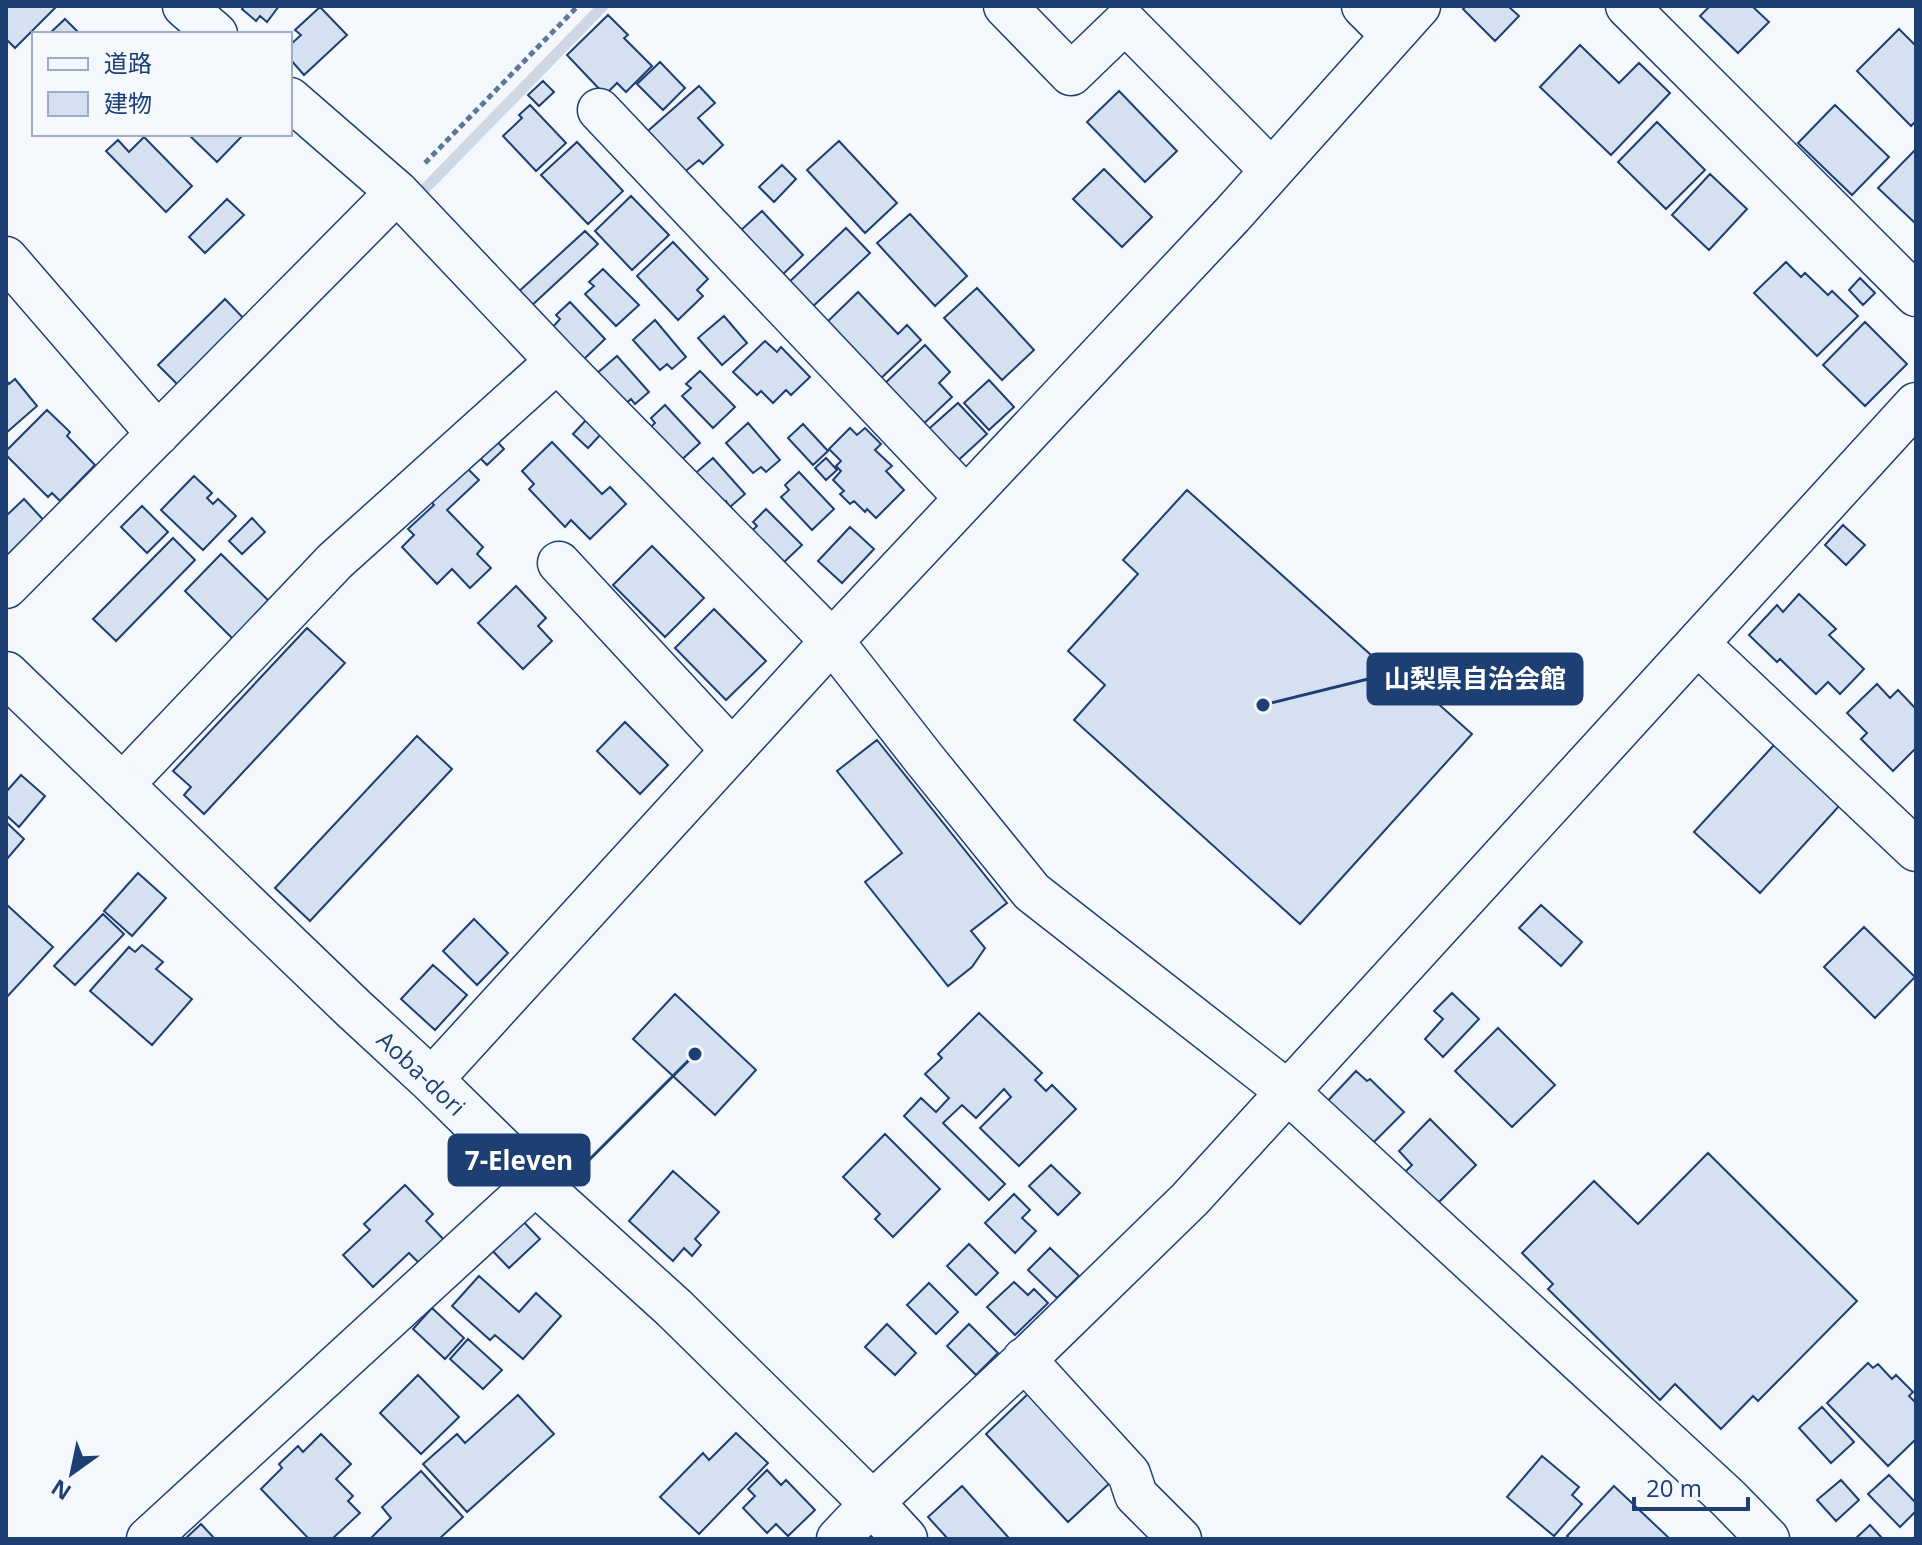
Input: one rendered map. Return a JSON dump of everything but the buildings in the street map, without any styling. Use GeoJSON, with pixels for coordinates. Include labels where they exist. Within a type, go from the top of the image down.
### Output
{"type":"FeatureCollection","features":[{"type":"Feature","properties":{"kind":"main road","name":"Aoba-dori"},"geometry":{"type":"LineString","coordinates":[[6,674],[536,1183],[674,1308],[905,1539]]}},
{"type":"Feature","properties":{"kind":"street"},"geometry":{"type":"LineString","coordinates":[[184,6],[214,32]]}},
{"type":"Feature","properties":{"kind":"street"},"geometry":{"type":"LineString","coordinates":[[1005,6],[1071,74],[1125,22],[1271,170]]}},
{"type":"Feature","properties":{"kind":"street"},"geometry":{"type":"LineString","coordinates":[[1627,6],[1916,295]]}},
{"type":"Feature","properties":{"kind":"street"},"geometry":{"type":"LineString","coordinates":[[431,1080],[832,641],[1221,226],[1271,170],[1391,16]]}},
{"type":"Feature","properties":{"kind":"street"},"geometry":{"type":"LineString","coordinates":[[292,101],[397,192],[557,361],[832,641],[1032,892],[1288,1092],[1728,1498],[1768,1539]]}},
{"type":"Feature","properties":{"kind":"street"},"geometry":{"type":"LineString","coordinates":[[599,110],[966,498]]}},
{"type":"Feature","properties":{"kind":"street"},"geometry":{"type":"LineString","coordinates":[[6,587],[397,192]]}},
{"type":"Feature","properties":{"kind":"street"},"geometry":{"type":"LineString","coordinates":[[6,258],[158,434]]}},
{"type":"Feature","properties":{"kind":"street"},"geometry":{"type":"LineString","coordinates":[[121,786],[335,561],[557,361]]}},
{"type":"Feature","properties":{"kind":"street"},"geometry":{"type":"LineString","coordinates":[[838,1539],[1190,1199],[1916,404]]}},
{"type":"Feature","properties":{"kind":"street"},"geometry":{"type":"LineString","coordinates":[[559,563],[732,750]]}},
{"type":"Feature","properties":{"kind":"street"},"geometry":{"type":"LineString","coordinates":[[1698,644],[1912,837]]}},
{"type":"Feature","properties":{"kind":"street"},"geometry":{"type":"LineString","coordinates":[[148,1539],[536,1183]]}},
{"type":"Feature","properties":{"kind":"street"},"geometry":{"type":"LineString","coordinates":[[1024,1359],[1129,1474],[1136,1495],[1180,1539]]}},
{"type":"Feature","properties":{"kind":"path"},"geometry":{"type":"LineString","coordinates":[[397,192],[578,6]]}},
{"type":"Feature","properties":{"kind":"waterway"},"geometry":{"type":"LineString","coordinates":[[415,199],[603,6]]}},
{"type":"Feature","properties":{"kind":"place","name":"山梨県自治会館"},"geometry":{"type":"Point","coordinates":[1263,705]}},
{"type":"Feature","properties":{"kind":"place","name":"7-Eleven"},"geometry":{"type":"Point","coordinates":[695,1054]}}]}
